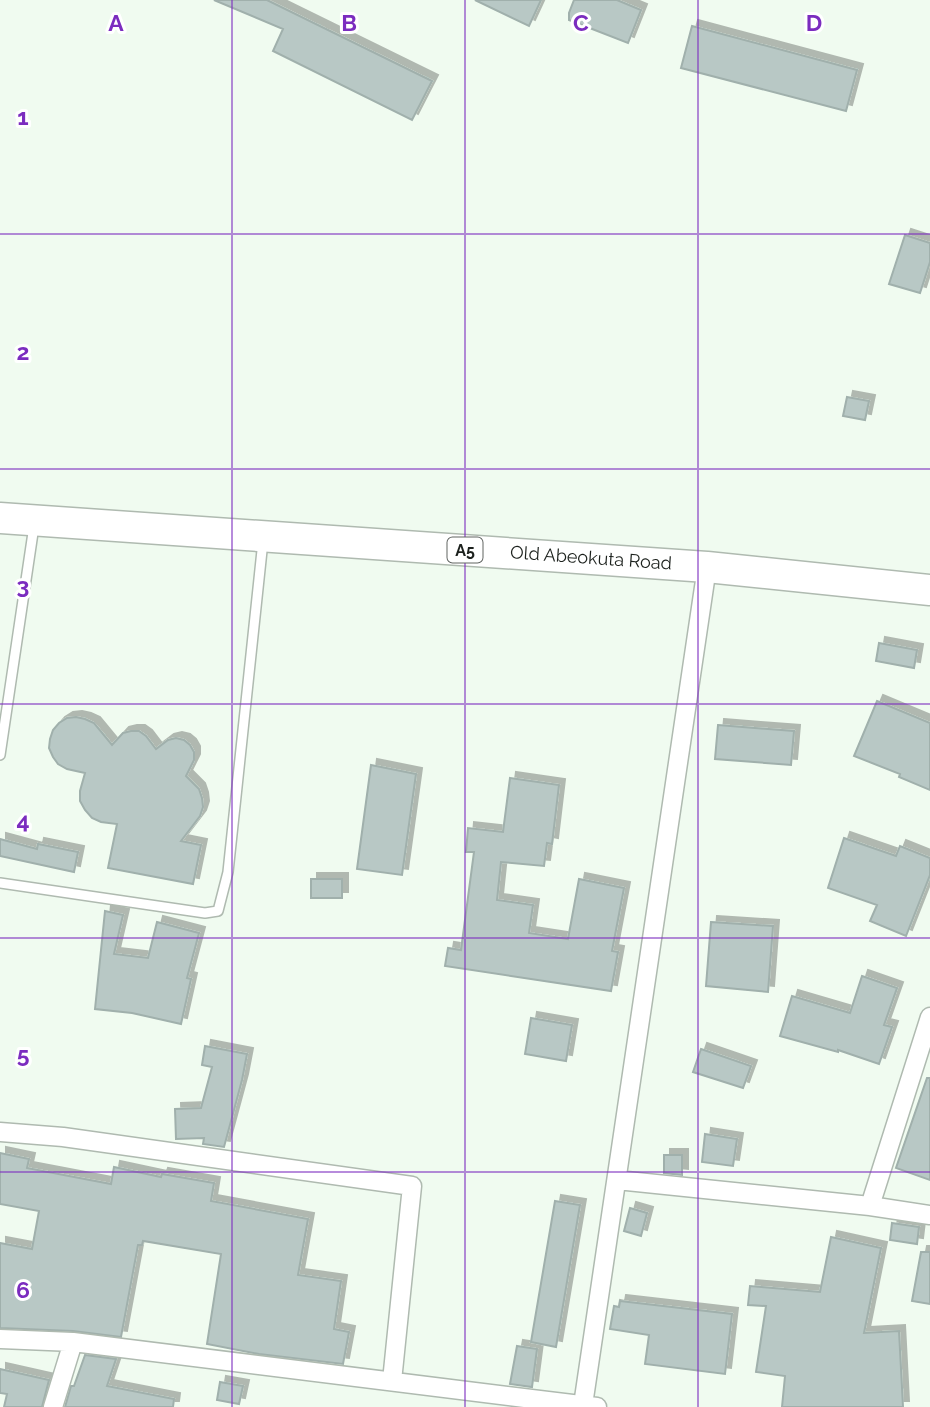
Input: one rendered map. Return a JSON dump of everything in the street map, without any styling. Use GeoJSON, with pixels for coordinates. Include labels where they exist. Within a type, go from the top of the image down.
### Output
{"type":"FeatureCollection","features":[{"type":"Feature","properties":{"kind":"highway","name":"Old Abeokuta Road"},"geometry":{"type":"LineString","coordinates":[[0,518],[708,567],[930,590]]}},
{"type":"Feature","properties":{"kind":"street"},"geometry":{"type":"LineString","coordinates":[[0,1339],[73,1342],[590,1406],[617,1180],[708,567]]}},
{"type":"Feature","properties":{"kind":"street"},"geometry":{"type":"LineString","coordinates":[[870,1206],[930,1017]]}},
{"type":"Feature","properties":{"kind":"street"},"geometry":{"type":"LineString","coordinates":[[0,1132],[63,1137],[412,1186],[392,1381]]}},
{"type":"Feature","properties":{"kind":"street"},"geometry":{"type":"LineString","coordinates":[[617,1180],[870,1206],[930,1215]]}},
{"type":"Feature","properties":{"kind":"street"},"geometry":{"type":"LineString","coordinates":[[53,1407],[73,1342]]}},
{"type":"Feature","properties":{"kind":"lane"},"geometry":{"type":"LineString","coordinates":[[0,755],[34,520]]}},
{"type":"Feature","properties":{"kind":"lane"},"geometry":{"type":"LineString","coordinates":[[0,883],[205,913],[218,911],[228,872],[264,535]]}},
{"type":"Feature","properties":{"kind":"building"},"geometry":{"type":"Polygon","coordinates":[[[214,0],[267,0],[432,81],[412,120],[273,51],[283,29],[214,0]]]}},
{"type":"Feature","properties":{"kind":"building"},"geometry":{"type":"Polygon","coordinates":[[[475,0],[541,0],[529,26],[475,0]]]}},
{"type":"Feature","properties":{"kind":"building"},"geometry":{"type":"Polygon","coordinates":[[[574,0],[617,0],[641,10],[628,43],[569,20],[574,0]]]}},
{"type":"Feature","properties":{"kind":"building"},"geometry":{"type":"Polygon","coordinates":[[[692,26],[857,70],[846,111],[681,68],[692,26]]]}},
{"type":"Feature","properties":{"kind":"building"},"geometry":{"type":"Polygon","coordinates":[[[905,235],[930,243],[930,262],[920,293],[889,284],[905,235]]]}},
{"type":"Feature","properties":{"kind":"building"},"geometry":{"type":"Polygon","coordinates":[[[847,397],[869,401],[865,420],[843,416],[847,397]]]}},
{"type":"Feature","properties":{"kind":"building"},"geometry":{"type":"Polygon","coordinates":[[[879,643],[917,650],[914,668],[876,661],[879,643]]]}},
{"type":"Feature","properties":{"kind":"building"},"geometry":{"type":"Polygon","coordinates":[[[877,701],[930,723],[930,790],[899,777],[900,774],[854,756],[877,701]]]}},
{"type":"Feature","properties":{"kind":"building"},"geometry":{"type":"Polygon","coordinates":[[[76,717],[94,723],[112,745],[123,733],[139,731],[156,749],[168,740],[176,738],[190,745],[194,760],[186,776],[199,789],[203,807],[200,816],[181,841],[201,845],[193,884],[108,868],[117,824],[92,818],[80,801],[85,773],[58,764],[49,748],[53,730],[59,723],[76,717]]]}},
{"type":"Feature","properties":{"kind":"building"},"geometry":{"type":"Polygon","coordinates":[[[718,725],[794,731],[791,765],[715,759],[718,725]]]}},
{"type":"Feature","properties":{"kind":"building"},"geometry":{"type":"Polygon","coordinates":[[[371,765],[416,774],[402,875],[357,869],[371,765]]]}},
{"type":"Feature","properties":{"kind":"building"},"geometry":{"type":"Polygon","coordinates":[[[510,778],[559,785],[552,844],[547,843],[544,866],[501,862],[497,900],[533,905],[529,933],[568,939],[579,879],[624,888],[612,951],[618,952],[611,991],[445,966],[448,948],[461,950],[474,852],[466,852],[468,828],[503,832],[510,778]]]}},
{"type":"Feature","properties":{"kind":"building"},"geometry":{"type":"Polygon","coordinates":[[[844,838],[896,856],[900,846],[930,858],[930,875],[906,936],[870,921],[877,905],[828,888],[844,838]]]}},
{"type":"Feature","properties":{"kind":"building"},"geometry":{"type":"Polygon","coordinates":[[[0,839],[37,849],[38,844],[78,852],[74,872],[0,856],[0,839]]]}},
{"type":"Feature","properties":{"kind":"building"},"geometry":{"type":"Polygon","coordinates":[[[311,879],[342,879],[342,898],[311,898],[311,879]]]}},
{"type":"Feature","properties":{"kind":"building"},"geometry":{"type":"Polygon","coordinates":[[[105,911],[123,915],[114,954],[148,958],[157,922],[199,933],[187,978],[191,979],[181,1024],[132,1013],[95,1009],[105,911]]]}},
{"type":"Feature","properties":{"kind":"building"},"geometry":{"type":"Polygon","coordinates":[[[711,922],[773,926],[768,992],[706,986],[711,922]]]}},
{"type":"Feature","properties":{"kind":"building"},"geometry":{"type":"Polygon","coordinates":[[[862,976],[897,988],[884,1025],[892,1027],[879,1064],[838,1050],[780,1036],[792,996],[850,1013],[862,976]]]}},
{"type":"Feature","properties":{"kind":"building"},"geometry":{"type":"Polygon","coordinates":[[[531,1018],[572,1025],[566,1061],[525,1054],[531,1018]]]}},
{"type":"Feature","properties":{"kind":"building"},"geometry":{"type":"Polygon","coordinates":[[[205,1046],[247,1054],[224,1147],[203,1144],[204,1138],[176,1139],[175,1109],[201,1108],[212,1067],[202,1065],[205,1046]]]}},
{"type":"Feature","properties":{"kind":"building"},"geometry":{"type":"Polygon","coordinates":[[[701,1049],[751,1066],[743,1088],[693,1072],[701,1049]]]}},
{"type":"Feature","properties":{"kind":"building"},"geometry":{"type":"Polygon","coordinates":[[[927,1078],[930,1078],[930,1180],[896,1168],[927,1078]]]}},
{"type":"Feature","properties":{"kind":"building"},"geometry":{"type":"Polygon","coordinates":[[[705,1134],[737,1139],[733,1166],[702,1162],[705,1134]]]}},
{"type":"Feature","properties":{"kind":"building"},"geometry":{"type":"Polygon","coordinates":[[[0,1153],[29,1159],[27,1168],[111,1184],[114,1167],[161,1177],[162,1174],[214,1183],[211,1201],[308,1219],[298,1275],[341,1281],[334,1329],[349,1332],[343,1364],[259,1354],[207,1344],[221,1254],[143,1241],[142,1245],[138,1245],[121,1337],[73,1331],[0,1328],[0,1243],[32,1249],[39,1211],[0,1204],[0,1153]]]}},
{"type":"Feature","properties":{"kind":"building"},"geometry":{"type":"Polygon","coordinates":[[[664,1155],[682,1155],[682,1175],[664,1173],[664,1155]]]}},
{"type":"Feature","properties":{"kind":"building"},"geometry":{"type":"Polygon","coordinates":[[[555,1201],[580,1205],[556,1347],[531,1342],[555,1201]]]}},
{"type":"Feature","properties":{"kind":"building"},"geometry":{"type":"Polygon","coordinates":[[[630,1208],[647,1213],[641,1236],[624,1231],[630,1208]]]}},
{"type":"Feature","properties":{"kind":"building"},"geometry":{"type":"Polygon","coordinates":[[[892,1223],[919,1227],[917,1244],[890,1240],[892,1223]]]}},
{"type":"Feature","properties":{"kind":"building"},"geometry":{"type":"Polygon","coordinates":[[[831,1237],[881,1248],[864,1333],[899,1331],[903,1407],[782,1407],[785,1376],[756,1372],[766,1306],[748,1305],[750,1286],[820,1292],[831,1237]]]}},
{"type":"Feature","properties":{"kind":"building"},"geometry":{"type":"Polygon","coordinates":[[[921,1252],[930,1252],[930,1304],[912,1301],[921,1252]]]}},
{"type":"Feature","properties":{"kind":"building"},"geometry":{"type":"Polygon","coordinates":[[[620,1301],[732,1314],[725,1374],[645,1364],[649,1335],[610,1329],[614,1306],[619,1307],[620,1301]]]}},
{"type":"Feature","properties":{"kind":"building"},"geometry":{"type":"Polygon","coordinates":[[[517,1346],[537,1349],[532,1387],[510,1384],[517,1346]]]}},
{"type":"Feature","properties":{"kind":"building"},"geometry":{"type":"Polygon","coordinates":[[[85,1355],[116,1359],[107,1386],[174,1399],[173,1407],[65,1407],[85,1355]]]}},
{"type":"Feature","properties":{"kind":"building"},"geometry":{"type":"Polygon","coordinates":[[[0,1369],[49,1380],[42,1407],[4,1407],[7,1394],[0,1393],[0,1369]]]}},
{"type":"Feature","properties":{"kind":"building"},"geometry":{"type":"Polygon","coordinates":[[[220,1382],[243,1386],[239,1404],[217,1400],[220,1382]]]}}]}
